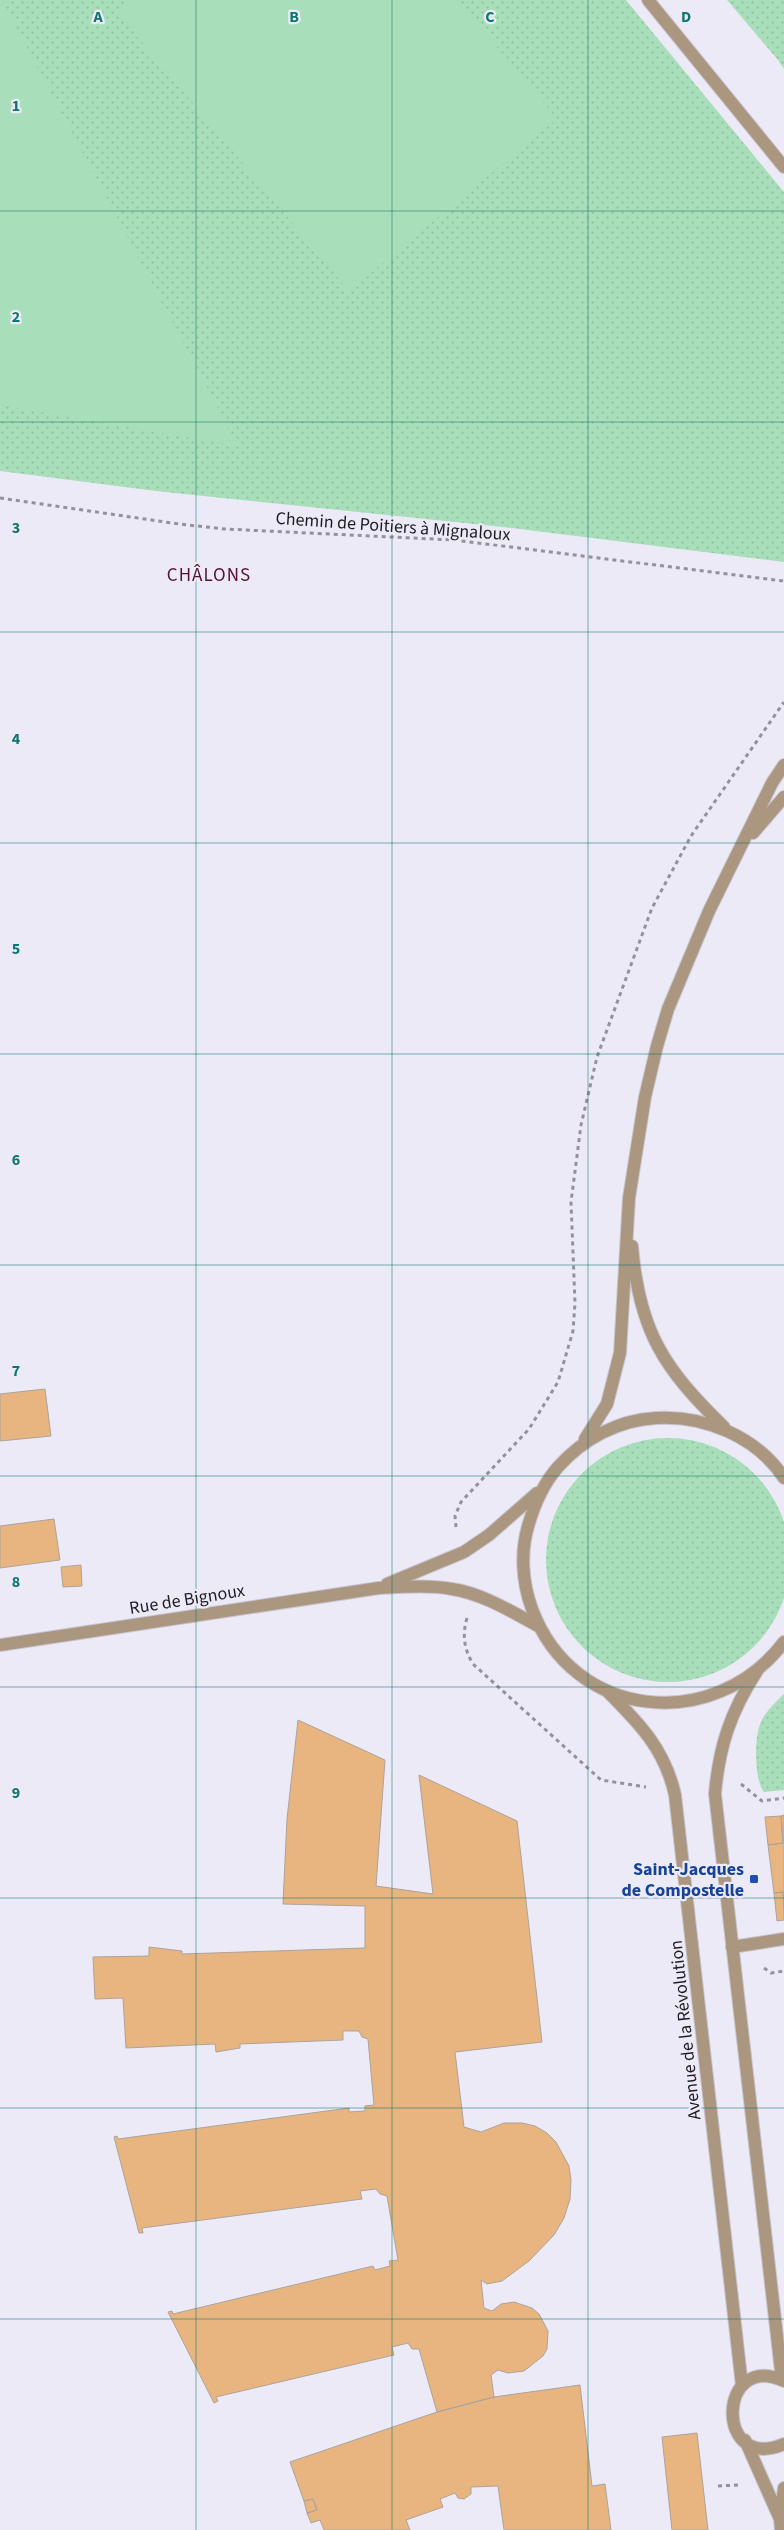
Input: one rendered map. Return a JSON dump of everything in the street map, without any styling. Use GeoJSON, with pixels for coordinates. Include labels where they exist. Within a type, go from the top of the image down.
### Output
{"type":"FeatureCollection","features":[{"type":"Feature","properties":{"kind":"street"},"geometry":{"type":"LineString","coordinates":[[648,0],[784,167]]}},
{"type":"Feature","properties":{"kind":"street"},"geometry":{"type":"LineString","coordinates":[[757,1671],[724,1692],[682,1703],[640,1701],[607,1691],[574,1670],[549,1643],[540,1628],[525,1585],[524,1554],[525,1534],[534,1504],[553,1473],[580,1445],[607,1404],[620,1353],[628,1198],[645,1097],[668,1009],[708,911],[772,783],[784,765]]}},
{"type":"Feature","properties":{"kind":"street"},"geometry":{"type":"LineString","coordinates":[[743,844],[784,797]]}},
{"type":"Feature","properties":{"kind":"street"},"geometry":{"type":"LineString","coordinates":[[628,1198],[633,1258],[641,1302],[656,1344],[673,1373],[727,1430]]}},
{"type":"Feature","properties":{"kind":"street"},"geometry":{"type":"LineString","coordinates":[[580,1445],[610,1429],[647,1418],[668,1417],[697,1420],[727,1430],[752,1445],[769,1460],[784,1478]]}},
{"type":"Feature","properties":{"kind":"street"},"geometry":{"type":"LineString","coordinates":[[769,1460],[784,1468]]}},
{"type":"Feature","properties":{"kind":"street","name":"Rue de Bignoux"},"geometry":{"type":"LineString","coordinates":[[379,1588],[464,1552],[488,1535],[543,1488]]}},
{"type":"Feature","properties":{"kind":"street","name":"Rue de Bignoux"},"geometry":{"type":"LineString","coordinates":[[0,1645],[379,1588],[451,1588],[474,1594],[540,1628]]}},
{"type":"Feature","properties":{"kind":"street"},"geometry":{"type":"LineString","coordinates":[[781,2524],[745,2440],[736,2429],[731,2415],[733,2400],[742,2386],[762,2377],[783,2380],[716,1808],[716,1776],[729,1721],[739,1700],[757,1671],[784,1642]]}},
{"type":"Feature","properties":{"kind":"street","name":"Avenue de la Révolution"},"geometry":{"type":"LineString","coordinates":[[607,1691],[648,1734],[659,1752],[674,1789],[690,1912],[742,2386]]}},
{"type":"Feature","properties":{"kind":"street"},"geometry":{"type":"LineString","coordinates":[[732,1946],[784,1939]]}},
{"type":"Feature","properties":{"kind":"street"},"geometry":{"type":"LineString","coordinates":[[745,2440],[760,2447],[776,2447],[784,2444]]}},
{"type":"Feature","properties":{"kind":"street"},"geometry":{"type":"LineString","coordinates":[[781,2524],[784,2488]]}},
{"type":"Feature","properties":{"kind":"path","name":"Chemin de Poitiers à Mignaloux"},"geometry":{"type":"LineString","coordinates":[[0,498],[188,525],[454,540],[784,581]]}},
{"type":"Feature","properties":{"kind":"path"},"geometry":{"type":"LineString","coordinates":[[464,1552],[457,1534],[455,1516],[461,1502],[529,1429],[558,1382],[573,1331],[575,1303],[570,1202],[581,1124],[597,1057],[652,908],[691,836],[784,702]]}},
{"type":"Feature","properties":{"kind":"path"},"geometry":{"type":"LineString","coordinates":[[474,1594],[464,1639],[466,1652],[473,1664],[601,1780],[674,1789]]}},
{"type":"Feature","properties":{"kind":"path"},"geometry":{"type":"LineString","coordinates":[[762,1801],[784,1798]]}},
{"type":"Feature","properties":{"kind":"green space"},"geometry":{"type":"Polygon","coordinates":[[[0,0],[626,0],[784,192],[784,562],[512,528],[156,491],[0,471],[0,0]]]}},
{"type":"Feature","properties":{"kind":"green space"},"geometry":{"type":"Polygon","coordinates":[[[0,0],[2,0],[238,446],[0,405],[0,0]]]}},
{"type":"Feature","properties":{"kind":"green space"},"geometry":{"type":"Polygon","coordinates":[[[130,0],[458,0],[557,119],[349,291],[116,11],[130,0]]]}},
{"type":"Feature","properties":{"kind":"green space"},"geometry":{"type":"Polygon","coordinates":[[[727,0],[784,0],[784,69],[778,60],[727,0]]]}},
{"type":"Feature","properties":{"kind":"green space"},"geometry":{"type":"Polygon","coordinates":[[[668,1438],[692,1441],[715,1448],[736,1459],[754,1474],[769,1492],[780,1513],[787,1536],[790,1560],[787,1584],[780,1607],[769,1628],[754,1646],[736,1661],[715,1672],[692,1679],[668,1682],[644,1679],[621,1672],[600,1661],[582,1646],[567,1628],[556,1607],[549,1584],[546,1560],[549,1536],[556,1513],[567,1492],[582,1474],[600,1459],[621,1448],[644,1441],[668,1438]]]}},
{"type":"Feature","properties":{"kind":"green space"},"geometry":{"type":"Polygon","coordinates":[[[784,1694],[784,1790],[764,1792],[758,1778],[756,1758],[757,1737],[765,1715],[784,1694]]]}},
{"type":"Feature","properties":{"kind":"building"},"geometry":{"type":"Polygon","coordinates":[[[45,1389],[51,1436],[0,1441],[0,1394],[45,1389]]]}},
{"type":"Feature","properties":{"kind":"building"},"geometry":{"type":"Polygon","coordinates":[[[54,1519],[60,1560],[0,1568],[0,1526],[54,1519]]]}},
{"type":"Feature","properties":{"kind":"building"},"geometry":{"type":"Polygon","coordinates":[[[81,1565],[82,1586],[63,1587],[61,1567],[81,1565]]]}},
{"type":"Feature","properties":{"kind":"building"},"geometry":{"type":"Polygon","coordinates":[[[298,1720],[385,1760],[376,1886],[433,1894],[419,1775],[517,1821],[542,2042],[455,2052],[464,2127],[481,2132],[504,2123],[522,2123],[535,2126],[547,2133],[556,2142],[569,2166],[571,2180],[570,2199],[564,2218],[554,2235],[529,2261],[502,2281],[487,2284],[481,2280],[484,2308],[492,2311],[501,2304],[514,2302],[532,2308],[539,2314],[548,2331],[547,2349],[543,2356],[524,2371],[508,2373],[498,2370],[491,2375],[494,2397],[437,2412],[419,2349],[412,2349],[408,2343],[392,2347],[394,2355],[216,2397],[218,2401],[214,2403],[168,2312],[172,2311],[173,2314],[373,2266],[375,2270],[390,2266],[389,2261],[398,2260],[387,2196],[380,2194],[376,2189],[360,2191],[362,2199],[142,2228],[143,2233],[139,2233],[114,2137],[117,2136],[118,2139],[349,2108],[349,2112],[365,2111],[365,2106],[374,2105],[368,2039],[362,2037],[359,2031],[343,2031],[343,2040],[240,2044],[240,2048],[216,2052],[215,2044],[126,2048],[123,1998],[95,1999],[93,1957],[149,1956],[149,1947],[182,1951],[182,1954],[365,1948],[365,1906],[283,1904],[287,1819],[298,1720]]]}},
{"type":"Feature","properties":{"kind":"building"},"geometry":{"type":"Polygon","coordinates":[[[784,1815],[784,1905],[783,1892],[774,1893],[768,1845],[783,1843],[781,1816],[784,1815]]]}},
{"type":"Feature","properties":{"kind":"building"},"geometry":{"type":"Polygon","coordinates":[[[781,1816],[783,1843],[768,1845],[765,1817],[781,1816]]]}},
{"type":"Feature","properties":{"kind":"building"},"geometry":{"type":"Polygon","coordinates":[[[783,1892],[784,1920],[777,1921],[774,1893],[783,1892]]]}},
{"type":"Feature","properties":{"kind":"building"},"geometry":{"type":"Polygon","coordinates":[[[580,2385],[592,2486],[605,2484],[611,2530],[504,2530],[498,2486],[471,2487],[471,2494],[464,2499],[458,2498],[455,2493],[440,2499],[443,2507],[406,2520],[410,2530],[324,2530],[320,2520],[311,2523],[307,2513],[317,2510],[313,2499],[304,2501],[290,2462],[437,2412],[494,2397],[580,2385]]]}},
{"type":"Feature","properties":{"kind":"building"},"geometry":{"type":"Polygon","coordinates":[[[697,2433],[708,2530],[672,2530],[662,2437],[697,2433]]]}},
{"type":"Feature","properties":{"kind":"building"},"geometry":{"type":"Polygon","coordinates":[[[313,2499],[317,2510],[307,2513],[304,2501],[313,2499]]]}},
{"type":"Feature","properties":{"kind":"place","name":"Saint-Jacques de Compostelle"},"geometry":{"type":"Point","coordinates":[754,1879]}},
{"type":"Feature","properties":{"kind":"district","name":"CHÂLONS"},"geometry":{"type":"Point","coordinates":[209,574]}}]}
